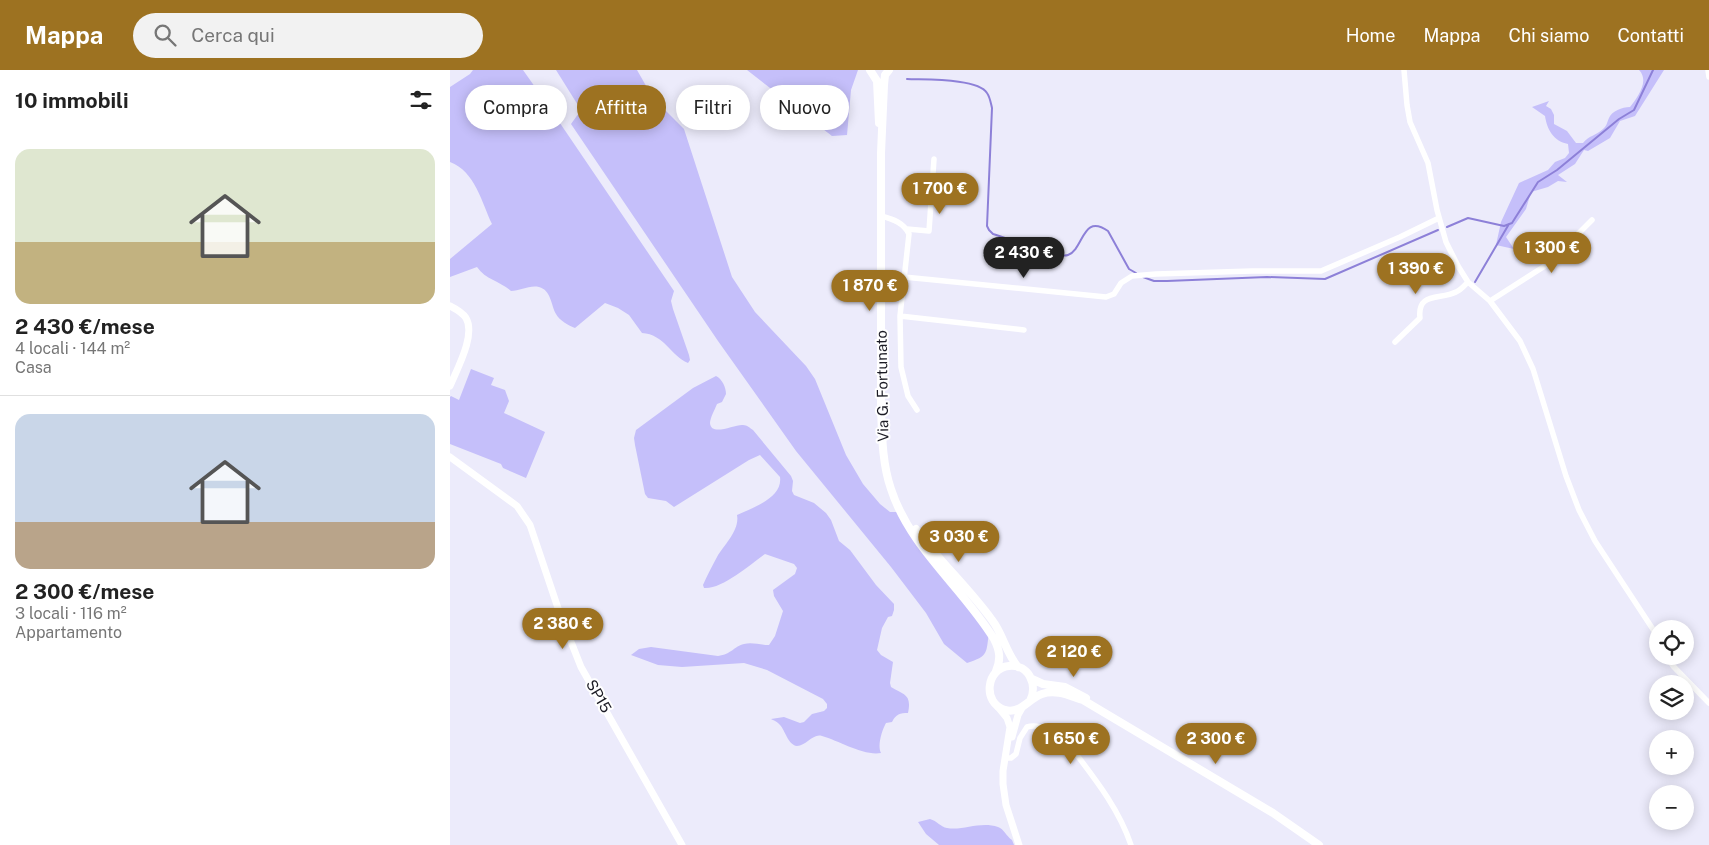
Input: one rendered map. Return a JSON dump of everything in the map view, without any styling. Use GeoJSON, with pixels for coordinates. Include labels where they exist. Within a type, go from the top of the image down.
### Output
{"type":"FeatureCollection","features":[{"type":"Feature","properties":{"kind":"main road"},"geometry":{"type":"LineString","coordinates":[[871,70],[880,73],[889,70]]}},
{"type":"Feature","properties":{"kind":"main road"},"geometry":{"type":"LineString","coordinates":[[871,70],[877,81],[881,153]]}},
{"type":"Feature","properties":{"kind":"main road"},"geometry":{"type":"LineString","coordinates":[[881,153],[884,85],[889,70]]}},
{"type":"Feature","properties":{"kind":"main road","name":"Via G. Fortunato"},"geometry":{"type":"LineString","coordinates":[[881,153],[881,406],[882,438],[890,488],[910,528],[925,552],[994,639],[1000,655],[996,671]]}},
{"type":"Feature","properties":{"kind":"main road","name":"Via G. Fortunato"},"geometry":{"type":"LineString","coordinates":[[886,469],[904,510],[913,524],[992,620],[1018,667]]}},
{"type":"Feature","properties":{"kind":"main road"},"geometry":{"type":"LineString","coordinates":[[1099,708],[1073,690],[1043,684],[1032,679],[1024,670],[1018,667],[1006,666],[996,671],[991,679],[989,688],[991,697],[997,706],[1009,710],[1022,708],[1043,694],[1060,693],[1083,700],[1099,708],[1274,812],[1319,845]]}},
{"type":"Feature","properties":{"kind":"main road"},"geometry":{"type":"LineString","coordinates":[[1030,701],[1033,692],[1032,679]]}},
{"type":"Feature","properties":{"kind":"street"},"geometry":{"type":"LineString","coordinates":[[1404,70],[1410,122],[1428,163],[1446,242],[1468,282],[1490,302],[1520,341],[1533,369],[1566,476],[1579,510],[1595,541],[1649,623]]}},
{"type":"Feature","properties":{"kind":"street"},"geometry":{"type":"LineString","coordinates":[[1708,70],[1709,77]]}},
{"type":"Feature","properties":{"kind":"street"},"geometry":{"type":"LineString","coordinates":[[881,216],[894,219],[907,229],[929,231],[934,159]]}},
{"type":"Feature","properties":{"kind":"street"},"geometry":{"type":"LineString","coordinates":[[904,277],[1106,297],[1114,294],[1121,283],[1135,276],[1252,271],[1321,271],[1439,218]]}},
{"type":"Feature","properties":{"kind":"street"},"geometry":{"type":"LineString","coordinates":[[1490,302],[1548,264],[1592,220]]}},
{"type":"Feature","properties":{"kind":"street"},"geometry":{"type":"LineString","coordinates":[[907,229],[909,234],[900,316],[901,367],[908,396],[917,410]]}},
{"type":"Feature","properties":{"kind":"street"},"geometry":{"type":"LineString","coordinates":[[1395,342],[1420,318],[1421,305],[1426,299],[1455,293],[1468,282]]}},
{"type":"Feature","properties":{"kind":"street"},"geometry":{"type":"LineString","coordinates":[[450,306],[467,319],[468,328],[465,351],[450,386]]}},
{"type":"Feature","properties":{"kind":"street"},"geometry":{"type":"LineString","coordinates":[[900,316],[1024,330]]}},
{"type":"Feature","properties":{"kind":"street","name":"SP15"},"geometry":{"type":"LineString","coordinates":[[450,457],[517,506],[526,520],[581,666],[682,845]]}},
{"type":"Feature","properties":{"kind":"street"},"geometry":{"type":"LineString","coordinates":[[1672,665],[1709,703]]}},
{"type":"Feature","properties":{"kind":"street"},"geometry":{"type":"LineString","coordinates":[[997,706],[1009,722],[1010,730],[1002,771],[1004,794],[1019,845]]}},
{"type":"Feature","properties":{"kind":"street"},"geometry":{"type":"LineString","coordinates":[[1007,749],[1022,708]]}},
{"type":"Feature","properties":{"kind":"street"},"geometry":{"type":"LineString","coordinates":[[1005,758],[1012,758],[1016,754],[1020,738],[1027,727],[1037,726],[1059,736],[1067,742],[1112,804],[1131,845]]}},
{"type":"Feature","properties":{"kind":"shaded area"},"geometry":{"type":"Polygon","coordinates":[[[473,70],[523,70],[534,85],[465,85],[465,130],[565,130],[674,291],[671,301],[689,355],[690,360],[688,363],[677,356],[656,337],[642,333],[629,315],[605,303],[575,328],[564,323],[557,316],[548,294],[539,287],[511,291],[489,278],[477,267],[450,277],[450,259],[492,224],[472,180],[459,166],[450,162],[450,87],[473,70]]]}},
{"type":"Feature","properties":{"kind":"shaded area"},"geometry":{"type":"Polygon","coordinates":[[[556,70],[637,70],[646,85],[577,85],[577,104],[556,70]]]}},
{"type":"Feature","properties":{"kind":"shaded area"},"geometry":{"type":"Polygon","coordinates":[[[747,70],[858,70],[851,90],[849,112],[849,85],[766,85],[747,70]]]}},
{"type":"Feature","properties":{"kind":"shaded area"},"geometry":{"type":"Polygon","coordinates":[[[1639,70],[1664,70],[1635,116],[1620,121],[1610,138],[1588,151],[1584,150],[1575,164],[1558,175],[1567,182],[1558,181],[1548,187],[1531,192],[1526,209],[1506,237],[1514,249],[1496,245],[1501,222],[1519,183],[1548,170],[1555,162],[1565,158],[1569,153],[1568,144],[1558,140],[1552,134],[1545,116],[1532,107],[1549,101],[1546,106],[1551,109],[1554,115],[1554,124],[1567,131],[1576,143],[1583,143],[1604,128],[1615,111],[1630,107],[1643,84],[1642,74],[1639,70]]]}},
{"type":"Feature","properties":{"kind":"shaded area"},"geometry":{"type":"Polygon","coordinates":[[[666,111],[676,121],[676,130],[684,130],[732,277],[755,312],[806,366],[815,379],[846,455],[863,484],[880,504],[890,512],[901,512],[989,632],[987,649],[983,656],[967,663],[944,644],[926,613],[891,567],[796,451],[718,341],[571,124],[577,116],[577,130],[666,130],[666,111]]]}},
{"type":"Feature","properties":{"kind":"shaded area"},"geometry":{"type":"Polygon","coordinates":[[[824,130],[847,130],[847,135],[832,136],[824,130]]]}},
{"type":"Feature","properties":{"kind":"shaded area"},"geometry":{"type":"Polygon","coordinates":[[[471,369],[494,378],[491,385],[505,390],[509,401],[504,413],[545,432],[526,478],[503,468],[501,464],[450,444],[450,397],[459,400],[471,369]]]}},
{"type":"Feature","properties":{"kind":"shaded area"},"geometry":{"type":"Polygon","coordinates":[[[716,376],[723,384],[726,394],[722,402],[717,404],[711,419],[711,427],[719,430],[743,425],[753,430],[791,476],[794,495],[814,503],[826,513],[831,520],[839,541],[850,550],[876,585],[894,604],[892,616],[888,617],[882,628],[877,650],[881,655],[893,662],[891,687],[906,696],[909,707],[908,713],[898,714],[892,722],[886,723],[880,742],[881,753],[859,750],[822,736],[816,736],[797,746],[791,743],[782,727],[771,719],[784,717],[800,723],[804,722],[812,714],[824,711],[827,708],[827,704],[823,699],[767,670],[744,663],[682,667],[658,665],[631,655],[639,649],[651,647],[718,656],[726,654],[744,644],[769,645],[775,636],[783,611],[774,596],[773,590],[795,574],[797,568],[794,564],[765,554],[736,576],[719,585],[704,588],[703,585],[717,557],[734,532],[737,515],[765,501],[777,491],[780,477],[760,455],[674,507],[666,501],[648,498],[645,494],[634,438],[636,430],[693,388],[716,376]]]}},
{"type":"Feature","properties":{"kind":"shaded area"},"geometry":{"type":"Polygon","coordinates":[[[930,819],[953,829],[978,825],[998,827],[1012,840],[1014,845],[939,845],[926,834],[918,822],[930,819]]]}},
{"type":"Feature","properties":{"kind":"waterway"},"geometry":{"type":"LineString","coordinates":[[1447,227],[1468,218],[1504,226],[1512,223],[1538,182],[1557,170],[1619,119],[1634,110],[1653,70]]}},
{"type":"Feature","properties":{"kind":"waterway"},"geometry":{"type":"LineString","coordinates":[[907,79],[962,82],[982,88],[987,93],[992,108],[987,226],[993,234],[1043,251],[1068,255],[1073,252],[1088,229],[1093,226],[1099,227],[1108,231],[1129,269],[1136,273]]}},
{"type":"Feature","properties":{"kind":"waterway"},"geometry":{"type":"LineString","coordinates":[[1475,282],[1509,224]]}},
{"type":"Feature","properties":{"kind":"waterway"},"geometry":{"type":"LineString","coordinates":[[1143,277],[1154,281],[1267,277],[1325,279],[1438,230]]}}]}
